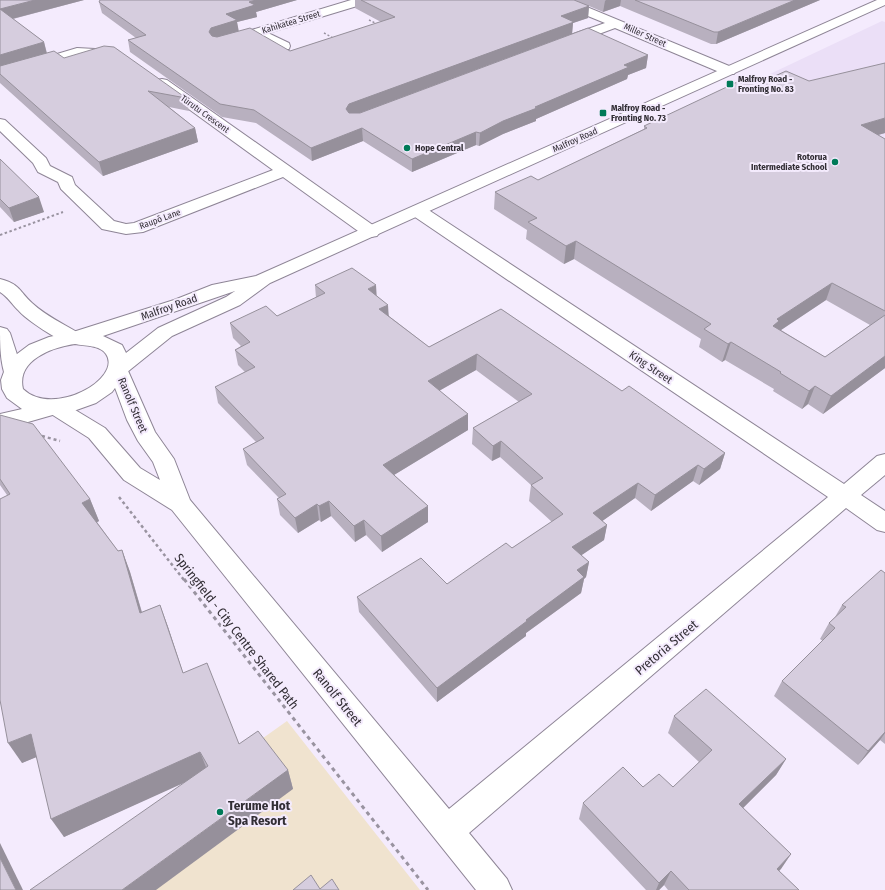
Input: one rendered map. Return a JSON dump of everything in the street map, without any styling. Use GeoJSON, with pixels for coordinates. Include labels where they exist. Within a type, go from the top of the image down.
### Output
{"type":"FeatureCollection","features":[{"type":"Feature","properties":{"kind":"street","name":"Kahikatea Street"},"geometry":{"type":"LineString","coordinates":[[219,44],[362,0]]}},
{"type":"Feature","properties":{"kind":"street","name":"Miller Street"},"geometry":{"type":"LineString","coordinates":[[560,0],[729,71]]}},
{"type":"Feature","properties":{"kind":"street","name":"Malfroy Road"},"geometry":{"type":"LineString","coordinates":[[119,369],[165,332],[233,301],[264,279],[885,1]]}},
{"type":"Feature","properties":{"kind":"street"},"geometry":{"type":"LineString","coordinates":[[556,46],[617,23]]}},
{"type":"Feature","properties":{"kind":"street"},"geometry":{"type":"LineString","coordinates":[[257,33],[284,46]]}},
{"type":"Feature","properties":{"kind":"street"},"geometry":{"type":"LineString","coordinates":[[0,75],[77,52],[121,54],[128,58]]}},
{"type":"Feature","properties":{"kind":"street","name":"Tūrutu Crescent"},"geometry":{"type":"LineString","coordinates":[[153,77],[371,232]]}},
{"type":"Feature","properties":{"kind":"street","name":"Raupō Lane"},"geometry":{"type":"LineString","coordinates":[[0,123],[40,161],[44,169],[66,180],[67,186],[108,225],[117,228],[126,229],[150,224],[284,170]]}},
{"type":"Feature","properties":{"kind":"street","name":"King Street"},"geometry":{"type":"LineString","coordinates":[[418,211],[885,523]]}},
{"type":"Feature","properties":{"kind":"street","name":"Malfroy Road"},"geometry":{"type":"LineString","coordinates":[[74,338],[181,304],[219,288],[264,279]]}},
{"type":"Feature","properties":{"kind":"street"},"geometry":{"type":"LineString","coordinates":[[0,285],[13,292],[25,307],[41,320],[74,338]]}},
{"type":"Feature","properties":{"kind":"street"},"geometry":{"type":"LineString","coordinates":[[0,333],[8,375],[14,394],[24,402],[37,406],[54,407]]}},
{"type":"Feature","properties":{"kind":"street"},"geometry":{"type":"LineString","coordinates":[[0,422],[54,407],[70,405],[96,394],[107,387],[114,378],[119,369],[119,359],[116,352],[100,341],[88,338],[74,338],[47,344],[36,350],[18,364],[8,375]]}},
{"type":"Feature","properties":{"kind":"street","name":"Ranolf Street"},"geometry":{"type":"LineString","coordinates":[[119,369],[146,436],[164,459],[180,504]]}},
{"type":"Feature","properties":{"kind":"street","name":"Ranolf Street"},"geometry":{"type":"LineString","coordinates":[[54,407],[97,433],[132,474],[180,504],[496,890]]}},
{"type":"Feature","properties":{"kind":"street","name":"Pretoria Street"},"geometry":{"type":"LineString","coordinates":[[447,831],[885,462]]}},
{"type":"Feature","properties":{"kind":"path"},"geometry":{"type":"LineString","coordinates":[[368,19],[381,26],[375,28]]}},
{"type":"Feature","properties":{"kind":"path"},"geometry":{"type":"LineString","coordinates":[[332,42],[337,40]]}},
{"type":"Feature","properties":{"kind":"path"},"geometry":{"type":"LineString","coordinates":[[0,235],[65,211]]}},
{"type":"Feature","properties":{"kind":"path"},"geometry":{"type":"LineString","coordinates":[[38,435],[51,437],[63,442]]}},
{"type":"Feature","properties":{"kind":"path","name":"Springfield - City Centre Shared Path"},"geometry":{"type":"LineString","coordinates":[[114,491],[428,890]]}},
{"type":"Feature","properties":{"kind":"shaded area","name":"Rotorua Intermediate School"},"geometry":{"type":"Polygon","coordinates":[[[882,21],[885,22],[885,209],[683,115],[882,21]]]}},
{"type":"Feature","properties":{"kind":"shaded area"},"geometry":{"type":"Polygon","coordinates":[[[287,721],[420,890],[50,890],[287,721]]]}},
{"type":"Feature","properties":{"kind":"building"},"geometry":{"type":"Polygon","coordinates":[[[0,0],[35,0],[0,9],[0,0]]]}},
{"type":"Feature","properties":{"kind":"building"},"geometry":{"type":"Polygon","coordinates":[[[100,0],[256,0],[249,2],[255,5],[226,14],[237,20],[211,28],[209,32],[212,36],[217,37],[250,28],[290,51],[395,17],[361,0],[574,0],[589,6],[561,16],[574,22],[349,104],[346,109],[349,113],[360,113],[588,28],[648,55],[624,65],[629,67],[535,107],[537,108],[503,121],[480,133],[476,132],[412,159],[362,128],[311,148],[254,110],[220,104],[128,40],[146,35],[99,2],[100,0]]]}},
{"type":"Feature","properties":{"kind":"building"},"geometry":{"type":"Polygon","coordinates":[[[635,0],[795,0],[718,32],[714,32],[635,0]]]}},
{"type":"Feature","properties":{"kind":"building"},"geometry":{"type":"Polygon","coordinates":[[[0,9],[44,42],[0,55],[0,9]]]}},
{"type":"Feature","properties":{"kind":"building"},"geometry":{"type":"Polygon","coordinates":[[[104,46],[114,47],[186,98],[148,91],[195,128],[99,162],[0,74],[0,66],[54,51],[64,58],[104,46]]]}},
{"type":"Feature","properties":{"kind":"building"},"geometry":{"type":"Polygon","coordinates":[[[885,63],[885,118],[861,125],[885,139],[885,311],[832,283],[777,319],[779,321],[773,326],[825,357],[885,315],[885,356],[831,396],[815,386],[809,391],[731,342],[728,344],[704,329],[711,324],[576,241],[566,246],[528,222],[537,218],[495,192],[531,176],[538,180],[647,128],[644,126],[750,76],[764,81],[786,71],[809,81],[885,63]]]}},
{"type":"Feature","properties":{"kind":"building"},"geometry":{"type":"Polygon","coordinates":[[[0,159],[39,197],[9,208],[0,199],[0,159]]]}},
{"type":"Feature","properties":{"kind":"building"},"geometry":{"type":"Polygon","coordinates":[[[352,268],[376,285],[368,289],[388,305],[379,309],[429,347],[501,309],[622,391],[629,386],[725,453],[704,469],[698,465],[655,495],[638,483],[593,513],[607,525],[572,547],[589,562],[577,570],[584,577],[437,688],[357,597],[421,558],[447,584],[506,543],[512,548],[563,514],[531,485],[543,478],[501,441],[493,446],[473,428],[532,394],[477,354],[428,381],[468,414],[383,465],[428,506],[381,536],[364,520],[354,526],[329,501],[319,506],[317,504],[295,518],[277,499],[286,494],[243,449],[264,438],[215,387],[255,367],[235,350],[250,342],[230,323],[266,306],[277,316],[325,293],[315,285],[352,268]]]}},
{"type":"Feature","properties":{"kind":"building"},"geometry":{"type":"Polygon","coordinates":[[[0,415],[33,424],[90,499],[82,503],[118,551],[122,550],[140,613],[160,605],[183,673],[207,663],[239,744],[258,731],[288,770],[122,890],[30,890],[208,766],[200,752],[51,819],[31,734],[8,743],[0,700],[0,499],[10,494],[0,479],[0,415]]]}},
{"type":"Feature","properties":{"kind":"building"},"geometry":{"type":"Polygon","coordinates":[[[881,570],[885,573],[885,732],[868,751],[782,681],[835,628],[829,623],[846,607],[842,605],[881,570]]]}},
{"type":"Feature","properties":{"kind":"building"},"geometry":{"type":"Polygon","coordinates":[[[706,689],[786,759],[739,804],[791,854],[777,869],[799,890],[689,890],[671,871],[659,883],[583,803],[623,767],[643,787],[659,774],[673,787],[712,750],[674,716],[706,689]]]}},
{"type":"Feature","properties":{"kind":"building"},"geometry":{"type":"Polygon","coordinates":[[[0,858],[16,890],[0,890],[0,858]]]}},
{"type":"Feature","properties":{"kind":"building"},"geometry":{"type":"Polygon","coordinates":[[[311,875],[320,889],[332,879],[339,890],[293,890],[311,875]]]}},
{"type":"Feature","properties":{"kind":"place","name":"Malfroy Road - Fronting No. 83"},"geometry":{"type":"Point","coordinates":[730,84]}},
{"type":"Feature","properties":{"kind":"place","name":"Malfroy Road - Fronting No. 73"},"geometry":{"type":"Point","coordinates":[603,113]}},
{"type":"Feature","properties":{"kind":"place","name":"Hope Central"},"geometry":{"type":"Point","coordinates":[407,148]}},
{"type":"Feature","properties":{"kind":"place","name":"Rotorua Intermediate School"},"geometry":{"type":"Point","coordinates":[835,162]}},
{"type":"Feature","properties":{"kind":"place","name":"Terume Hot Spa Resort"},"geometry":{"type":"Point","coordinates":[220,812]}}]}
